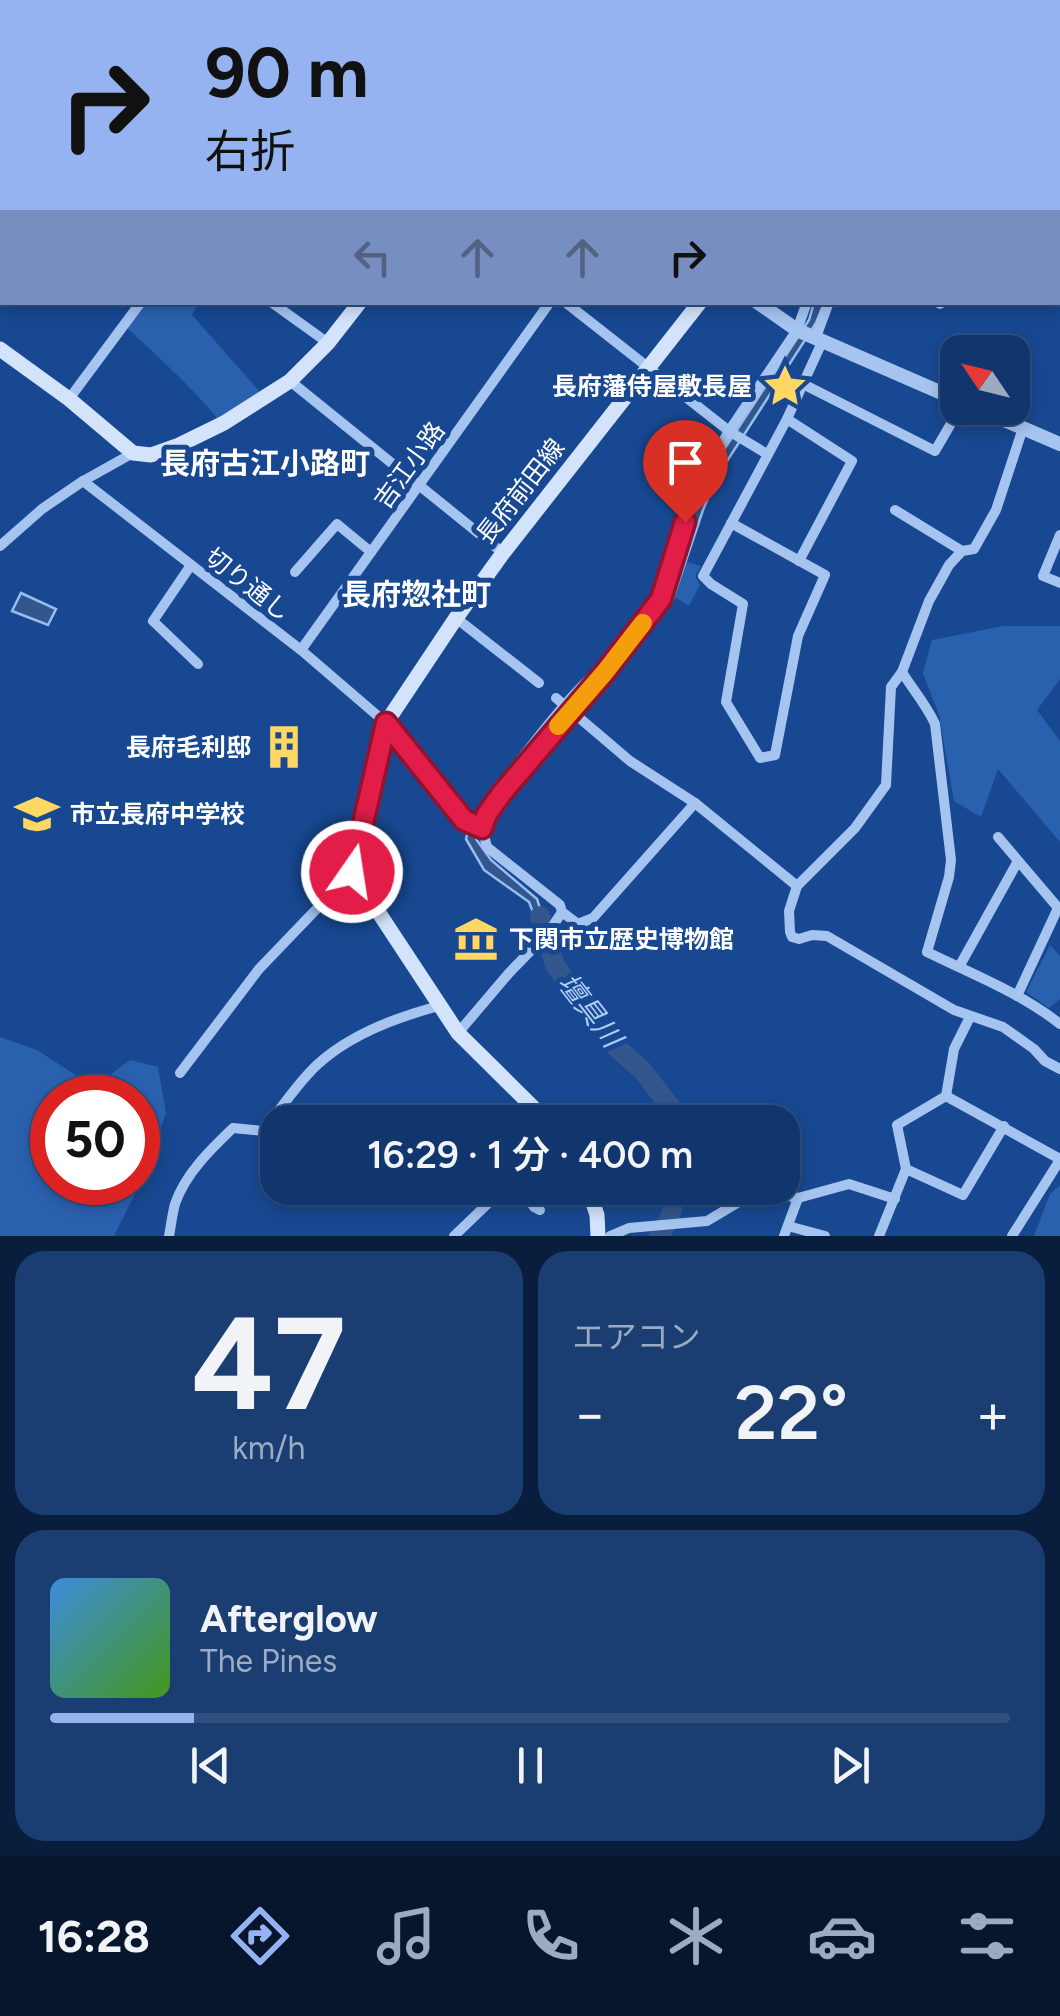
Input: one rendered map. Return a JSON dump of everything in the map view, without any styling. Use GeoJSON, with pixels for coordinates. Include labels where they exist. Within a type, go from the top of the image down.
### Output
{"type":"FeatureCollection","features":[{"type":"Feature","properties":{"kind":"main road"},"geometry":{"type":"LineString","coordinates":[[0,349],[132,453],[151,455],[224,423],[290,381],[328,343],[358,305]]}},
{"type":"Feature","properties":{"kind":"main road","name":"長府前田線"},"geometry":{"type":"LineString","coordinates":[[352,872],[386,723],[503,553],[698,305]]}},
{"type":"Feature","properties":{"kind":"main road"},"geometry":{"type":"LineString","coordinates":[[352,872],[458,1034],[531,1105]]}},
{"type":"Feature","properties":{"kind":"main road"},"geometry":{"type":"LineString","coordinates":[[594,1205],[598,1236]]}},
{"type":"Feature","properties":{"kind":"street"},"geometry":{"type":"LineString","coordinates":[[68,399],[139,305]]}},
{"type":"Feature","properties":{"kind":"street"},"geometry":{"type":"LineString","coordinates":[[275,305],[328,343]]}},
{"type":"Feature","properties":{"kind":"street","name":"吉江小路"},"geometry":{"type":"LineString","coordinates":[[301,650],[548,305]]}},
{"type":"Feature","properties":{"kind":"street"},"geometry":{"type":"LineString","coordinates":[[569,305],[735,434],[767,454]]}},
{"type":"Feature","properties":{"kind":"street"},"geometry":{"type":"LineString","coordinates":[[762,305],[809,334],[940,392]]}},
{"type":"Feature","properties":{"kind":"street"},"geometry":{"type":"LineString","coordinates":[[731,524],[825,575],[798,636],[775,754],[760,758],[726,702],[743,604],[703,576],[803,384],[809,334],[807,305]]}},
{"type":"Feature","properties":{"kind":"street"},"geometry":{"type":"LineString","coordinates":[[482,828],[487,814],[564,705],[605,672],[661,599],[693,496],[827,305]]}},
{"type":"Feature","properties":{"kind":"street"},"geometry":{"type":"LineString","coordinates":[[290,381],[503,553]]}},
{"type":"Feature","properties":{"kind":"street"},"geometry":{"type":"LineString","coordinates":[[803,384],[936,451],[951,425]]}},
{"type":"Feature","properties":{"kind":"street"},"geometry":{"type":"LineString","coordinates":[[786,419],[852,462],[799,560]]}},
{"type":"Feature","properties":{"kind":"street"},"geometry":{"type":"LineString","coordinates":[[1016,425],[1060,444]]}},
{"type":"Feature","properties":{"kind":"street"},"geometry":{"type":"LineString","coordinates":[[1023,428],[996,510],[974,549],[962,552],[950,565],[928,601],[902,672],[891,687],[886,785],[854,828],[797,886],[789,911],[790,932],[799,939],[828,936],[940,1002],[1002,1027],[1060,1070]]}},
{"type":"Feature","properties":{"kind":"street"},"geometry":{"type":"LineString","coordinates":[[0,546],[42,509],[132,453]]}},
{"type":"Feature","properties":{"kind":"street","name":"切り通し"},"geometry":{"type":"LineString","coordinates":[[82,481],[301,650],[386,723],[464,820],[482,828],[487,847],[560,905],[562,912]]}},
{"type":"Feature","properties":{"kind":"street"},"geometry":{"type":"LineString","coordinates":[[895,510],[962,552]]}},
{"type":"Feature","properties":{"kind":"street"},"geometry":{"type":"LineString","coordinates":[[295,572],[337,524],[371,552]]}},
{"type":"Feature","properties":{"kind":"street"},"geometry":{"type":"LineString","coordinates":[[1060,536],[1043,576],[1060,583]]}},
{"type":"Feature","properties":{"kind":"street"},"geometry":{"type":"LineString","coordinates":[[191,565],[153,621],[198,664]]}},
{"type":"Feature","properties":{"kind":"street"},"geometry":{"type":"LineString","coordinates":[[456,618],[539,682]]}},
{"type":"Feature","properties":{"kind":"street"},"geometry":{"type":"LineString","coordinates":[[902,672],[926,703],[935,724],[951,860],[927,952],[1017,996],[1060,1024]]}},
{"type":"Feature","properties":{"kind":"street"},"geometry":{"type":"LineString","coordinates":[[564,705],[630,761],[696,803],[797,886]]}},
{"type":"Feature","properties":{"kind":"street"},"geometry":{"type":"LineString","coordinates":[[458,1034],[562,912],[578,924],[592,918],[696,803]]}},
{"type":"Feature","properties":{"kind":"street"},"geometry":{"type":"LineString","coordinates":[[998,836],[1059,909],[1017,996]]}},
{"type":"Feature","properties":{"kind":"street"},"geometry":{"type":"LineString","coordinates":[[958,967],[1018,860]]}},
{"type":"Feature","properties":{"kind":"street"},"geometry":{"type":"LineString","coordinates":[[180,1073],[258,969],[352,872]]}},
{"type":"Feature","properties":{"kind":"street"},"geometry":{"type":"LineString","coordinates":[[169,1236],[176,1202],[189,1178],[211,1148],[233,1128],[263,1131],[316,1065],[342,1046],[402,1016],[439,1006]]}},
{"type":"Feature","properties":{"kind":"street"},"geometry":{"type":"LineString","coordinates":[[879,1236],[906,1169],[897,1125],[946,1096],[954,1048],[970,1017]]}},
{"type":"Feature","properties":{"kind":"street"},"geometry":{"type":"LineString","coordinates":[[946,1096],[1060,1160],[1012,1236]]}},
{"type":"Feature","properties":{"kind":"street"},"geometry":{"type":"LineString","coordinates":[[906,1169],[963,1194],[1004,1126]]}},
{"type":"Feature","properties":{"kind":"street"},"geometry":{"type":"LineString","coordinates":[[800,1197],[848,1184],[895,1199]]}},
{"type":"Feature","properties":{"kind":"street"},"geometry":{"type":"LineString","coordinates":[[454,1236],[486,1205]]}},
{"type":"Feature","properties":{"kind":"street"},"geometry":{"type":"LineString","coordinates":[[532,1205],[540,1210]]}},
{"type":"Feature","properties":{"kind":"street"},"geometry":{"type":"LineString","coordinates":[[610,1236],[629,1228],[707,1221],[734,1205]]}},
{"type":"Feature","properties":{"kind":"street"},"geometry":{"type":"LineString","coordinates":[[795,1205],[786,1231],[825,1236]]}},
{"type":"Feature","properties":{"kind":"shaded area"},"geometry":{"type":"Polygon","coordinates":[[[139,305],[198,305],[192,315],[260,392],[219,420],[124,325],[139,305]]]}},
{"type":"Feature","properties":{"kind":"shaded area","name":"壇具川"},"geometry":{"type":"Polygon","coordinates":[[[813,305],[823,305],[816,323],[718,475],[673,599],[614,671],[602,671],[552,723],[479,822],[476,839],[491,860],[537,899],[547,929],[542,935],[529,902],[484,870],[466,839],[469,827],[556,709],[658,610],[668,592],[706,477],[809,320],[813,305]]]}},
{"type":"Feature","properties":{"kind":"shaded area"},"geometry":{"type":"Polygon","coordinates":[[[687,562],[701,566],[695,576],[700,585],[689,606],[675,597],[687,562]]]}},
{"type":"Feature","properties":{"kind":"shaded area"},"geometry":{"type":"Polygon","coordinates":[[[21,593],[56,609],[48,625],[12,611],[21,593]]]}},
{"type":"Feature","properties":{"kind":"shaded area"},"geometry":{"type":"Polygon","coordinates":[[[1003,626],[1060,626],[1060,679],[1037,710],[1060,741],[1060,842],[998,769],[981,817],[954,801],[939,715],[923,673],[932,640],[1003,626]]]}},
{"type":"Feature","properties":{"kind":"shaded area"},"geometry":{"type":"Polygon","coordinates":[[[1050,945],[1060,956],[1060,999],[1049,1008],[1026,992],[1050,945]]]}},
{"type":"Feature","properties":{"kind":"shaded area"},"geometry":{"type":"Polygon","coordinates":[[[0,1037],[37,1050],[76,1075],[30,1075],[30,1205],[129,1205],[114,1236],[0,1236],[0,1037]]]}},
{"type":"Feature","properties":{"kind":"shaded area"},"geometry":{"type":"Polygon","coordinates":[[[130,1060],[158,1067],[159,1075],[110,1075],[130,1060]]]}},
{"type":"Feature","properties":{"kind":"shaded area"},"geometry":{"type":"Polygon","coordinates":[[[160,1078],[166,1113],[160,1130],[160,1078]]]}},
{"type":"Feature","properties":{"kind":"shaded area"},"geometry":{"type":"Polygon","coordinates":[[[1060,1185],[1060,1236],[1034,1236],[1050,1194],[1060,1185]]]}},
{"type":"Feature","properties":{"kind":"waterway","name":"壇具川"},"geometry":{"type":"LineString","coordinates":[[540,916],[555,965],[610,1042],[642,1070],[669,1105]]}},
{"type":"Feature","properties":{"kind":"waterway","name":"壇具川"},"geometry":{"type":"LineString","coordinates":[[659,1236],[673,1205]]}},
{"type":"Feature","properties":{"kind":"slow traffic"},"geometry":{"type":"LineString","coordinates":[[558,726],[643,623]]}},
{"type":"Feature","properties":{"kind":"place","name":"長府藩侍屋敷長屋"},"geometry":{"type":"Point","coordinates":[785,386]}},
{"type":"Feature","properties":{"kind":"place","name":"長府毛利邸"},"geometry":{"type":"Point","coordinates":[284,747]}},
{"type":"Feature","properties":{"kind":"place","name":"市立長府中学校"},"geometry":{"type":"Point","coordinates":[37,814]}},
{"type":"Feature","properties":{"kind":"place","name":"下関市立歴史博物館"},"geometry":{"type":"Point","coordinates":[476,939]}},
{"type":"Feature","properties":{"kind":"district","name":"長府古江小路町"},"geometry":{"type":"Point","coordinates":[265,463]}},
{"type":"Feature","properties":{"kind":"district","name":"長府惣社町"},"geometry":{"type":"Point","coordinates":[416,594]}},
{"type":"Feature","properties":{"kind":"route"},"geometry":{"type":"LineString","coordinates":[[352,872],[386,723],[464,820],[482,828],[502,793],[661,599],[685,522]]}}]}
